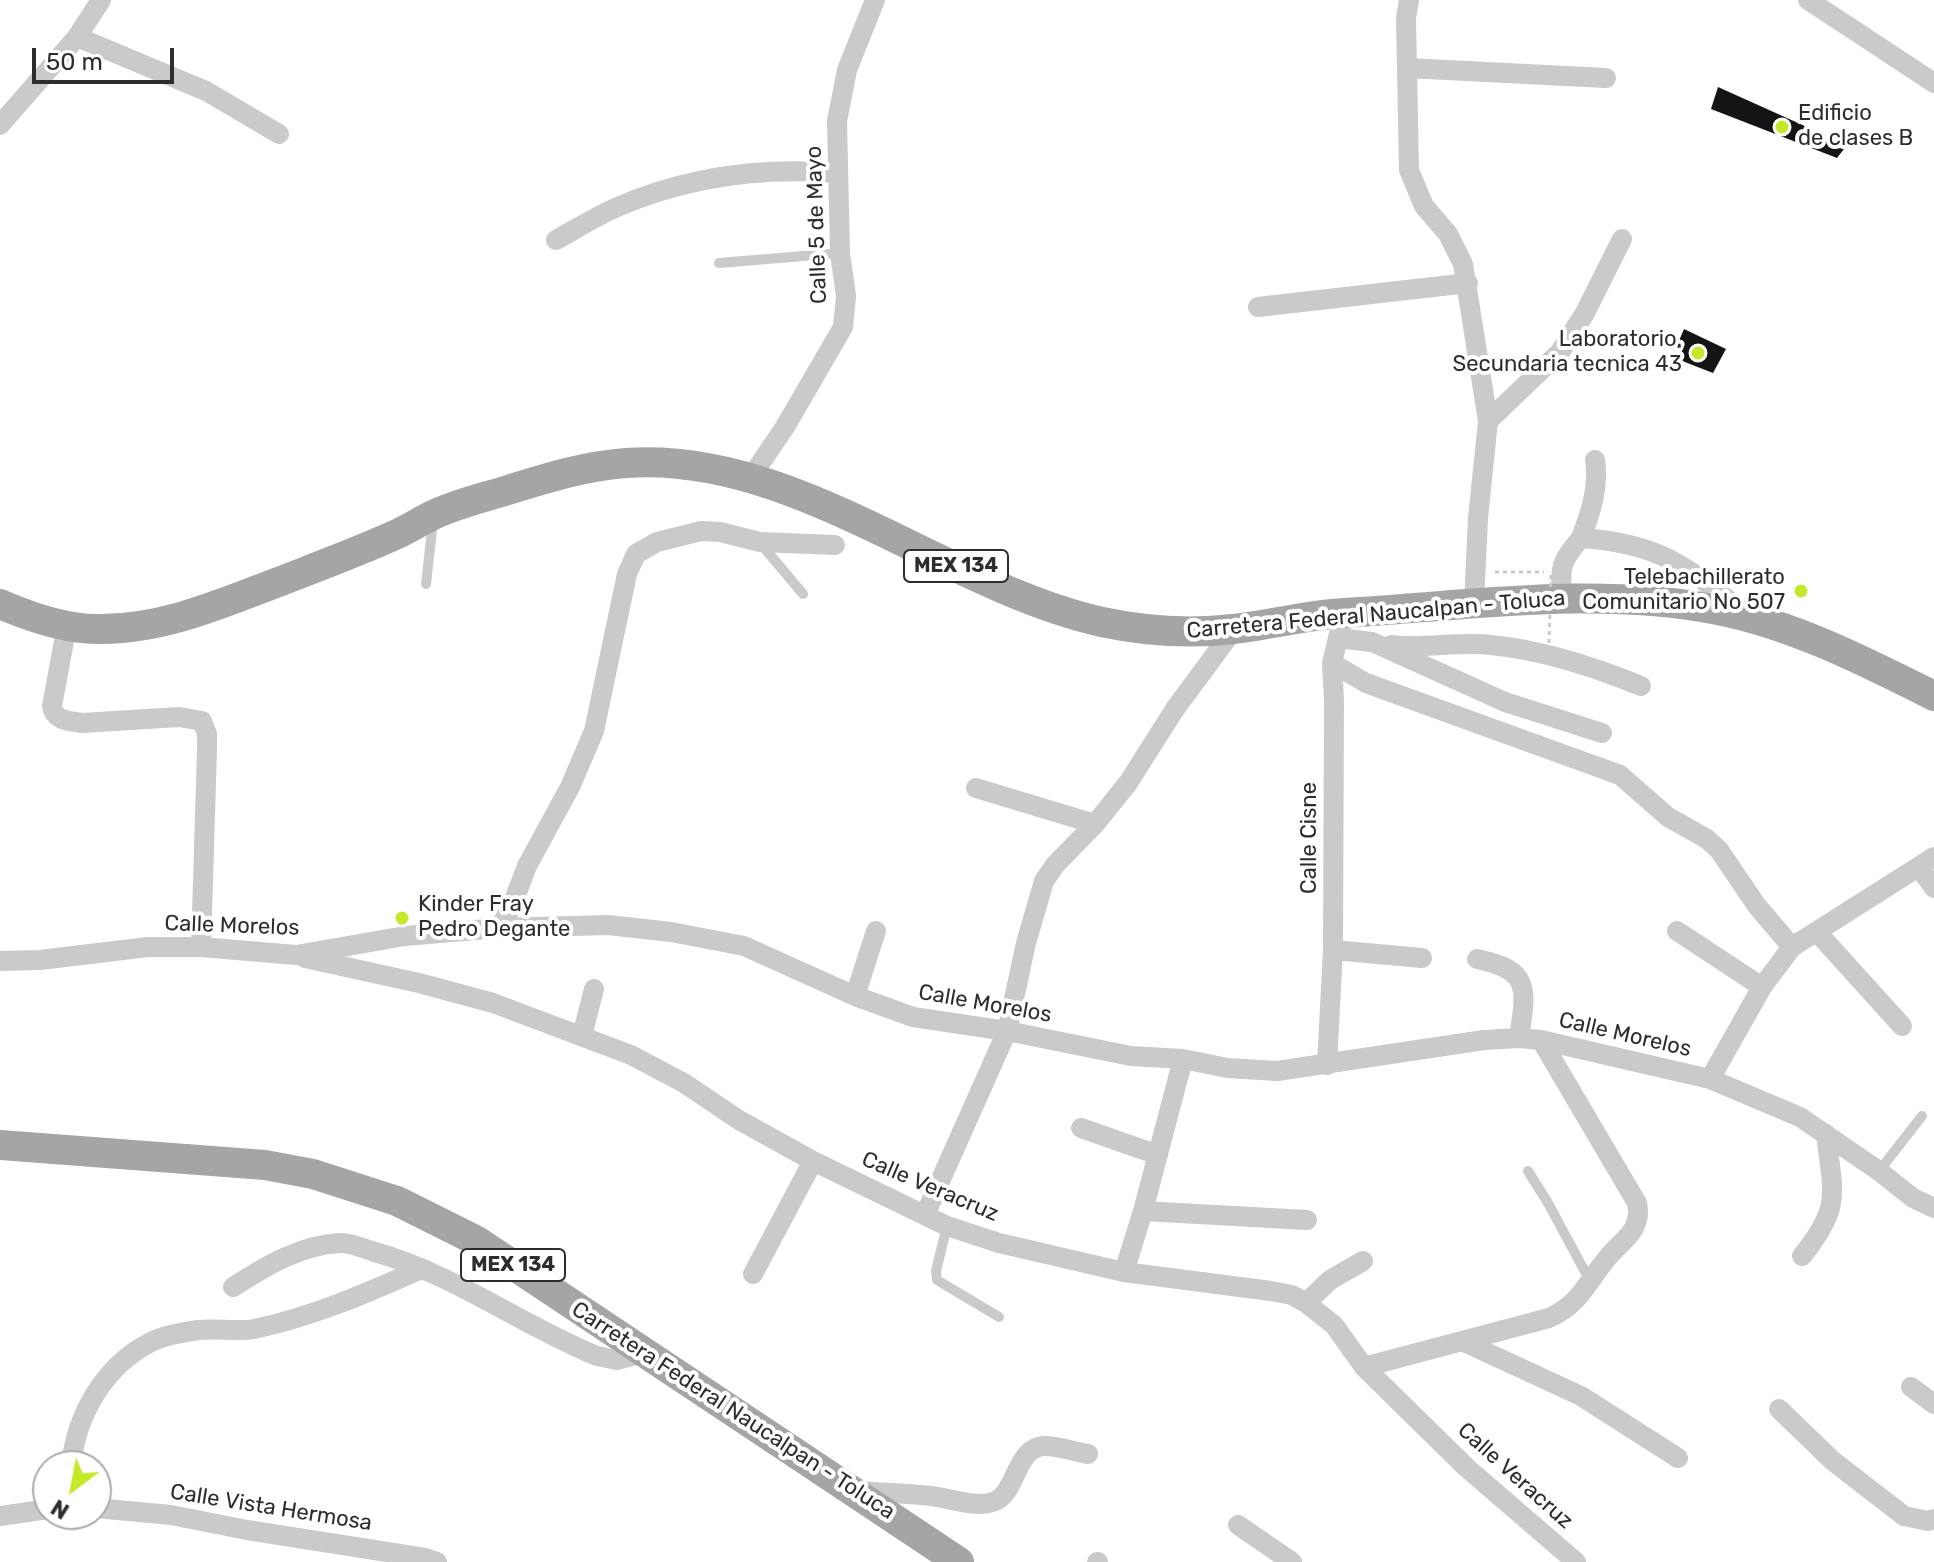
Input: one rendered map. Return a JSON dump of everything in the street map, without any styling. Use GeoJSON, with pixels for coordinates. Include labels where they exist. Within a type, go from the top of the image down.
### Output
{"type":"FeatureCollection","features":[{"type":"Feature","properties":{"kind":"main road","name":"Carretera Federal Naucalpan - Toluca"},"geometry":{"type":"LineString","coordinates":[[0,604],[46,621],[91,630],[187,617],[398,534],[433,515],[557,475],[622,464],[670,461],[751,477],[1063,612],[1108,623],[1200,632],[1341,625],[1474,604],[1556,585],[1753,619],[1929,687]]}},
{"type":"Feature","properties":{"kind":"main road","name":"Carretera Federal Naucalpan - Toluca"},"geometry":{"type":"LineString","coordinates":[[0,1145],[265,1165],[313,1174],[372,1191],[437,1219],[477,1241],[959,1562]]}},
{"type":"Feature","properties":{"kind":"street"},"geometry":{"type":"LineString","coordinates":[[0,125],[77,37],[101,0]]}},
{"type":"Feature","properties":{"kind":"street","name":"Calle 5 de Mayo"},"geometry":{"type":"LineString","coordinates":[[751,477],[785,427],[843,327],[846,296],[840,253],[837,121],[847,70],[875,0]]}},
{"type":"Feature","properties":{"kind":"street"},"geometry":{"type":"LineString","coordinates":[[1409,0],[1406,18],[1409,170],[1424,206],[1448,234],[1463,264],[1488,421],[1474,604]]}},
{"type":"Feature","properties":{"kind":"street"},"geometry":{"type":"LineString","coordinates":[[1808,0],[1839,8],[1934,83]]}},
{"type":"Feature","properties":{"kind":"street"},"geometry":{"type":"LineString","coordinates":[[77,37],[206,91],[279,134]]}},
{"type":"Feature","properties":{"kind":"street"},"geometry":{"type":"LineString","coordinates":[[1407,68],[1606,78]]}},
{"type":"Feature","properties":{"kind":"street"},"geometry":{"type":"LineString","coordinates":[[556,240],[614,208],[691,183],[751,171],[792,169],[837,173]]}},
{"type":"Feature","properties":{"kind":"street"},"geometry":{"type":"LineString","coordinates":[[1488,421],[1560,352],[1585,313],[1622,239]]}},
{"type":"Feature","properties":{"kind":"street"},"geometry":{"type":"LineString","coordinates":[[1258,307],[1468,283]]}},
{"type":"Feature","properties":{"kind":"street"},"geometry":{"type":"LineString","coordinates":[[1556,585],[1561,564],[1581,538],[1594,505],[1595,460]]}},
{"type":"Feature","properties":{"kind":"street"},"geometry":{"type":"LineString","coordinates":[[499,928],[511,908],[527,866],[570,787],[594,731],[627,574],[636,554],[657,542],[701,531],[720,532],[760,542],[835,545]]}},
{"type":"Feature","properties":{"kind":"street"},"geometry":{"type":"LineString","coordinates":[[1581,538],[1640,545],[1674,560],[1753,619]]}},
{"type":"Feature","properties":{"kind":"street"},"geometry":{"type":"LineString","coordinates":[[67,625],[52,706],[57,717],[82,723],[179,717],[202,721],[206,727],[201,947]]}},
{"type":"Feature","properties":{"kind":"street"},"geometry":{"type":"LineString","coordinates":[[1341,625],[1505,702],[1602,733]]}},
{"type":"Feature","properties":{"kind":"street","name":"Calle Cisne"},"geometry":{"type":"LineString","coordinates":[[1327,1065],[1333,950],[1332,663],[1341,625]]}},
{"type":"Feature","properties":{"kind":"street"},"geometry":{"type":"LineString","coordinates":[[925,1215],[1007,1031],[1026,943],[1044,881],[1128,783],[1175,709],[1234,629]]}},
{"type":"Feature","properties":{"kind":"street"},"geometry":{"type":"LineString","coordinates":[[1372,642],[1421,648],[1487,644],[1524,649],[1597,668],[1641,686]]}},
{"type":"Feature","properties":{"kind":"street"},"geometry":{"type":"LineString","coordinates":[[1332,663],[1366,683],[1620,775],[1661,811],[1707,839],[1719,850],[1757,906],[1792,947]]}},
{"type":"Feature","properties":{"kind":"street"},"geometry":{"type":"LineString","coordinates":[[976,788],[1095,824]]}},
{"type":"Feature","properties":{"kind":"street"},"geometry":{"type":"LineString","coordinates":[[1710,1079],[1762,987],[1792,947],[1927,862],[1934,888]]}},
{"type":"Feature","properties":{"kind":"street","name":"Calle Morelos"},"geometry":{"type":"LineString","coordinates":[[0,961],[40,960],[148,947],[201,947],[296,955],[405,936],[499,928],[608,925],[744,946],[855,996],[913,1017],[1007,1031],[1131,1056],[1183,1059],[1227,1068],[1277,1071],[1484,1040],[1541,1040],[1710,1079],[1800,1117],[1913,1198],[1934,1208]]}},
{"type":"Feature","properties":{"kind":"street"},"geometry":{"type":"LineString","coordinates":[[855,996],[876,931]]}},
{"type":"Feature","properties":{"kind":"street"},"geometry":{"type":"LineString","coordinates":[[1677,931],[1762,987]]}},
{"type":"Feature","properties":{"kind":"street"},"geometry":{"type":"LineString","coordinates":[[1817,932],[1902,1026]]}},
{"type":"Feature","properties":{"kind":"street"},"geometry":{"type":"LineString","coordinates":[[1333,950],[1422,958]]}},
{"type":"Feature","properties":{"kind":"street","name":"Calle Veracruz"},"geometry":{"type":"LineString","coordinates":[[296,955],[493,1003],[631,1055],[684,1083],[739,1120],[813,1161],[947,1226],[999,1243],[1124,1272],[1292,1295],[1334,1325],[1364,1367],[1467,1468],[1576,1562]]}},
{"type":"Feature","properties":{"kind":"street"},"geometry":{"type":"LineString","coordinates":[[1477,959],[1501,964],[1512,970],[1525,997],[1519,1038]]}},
{"type":"Feature","properties":{"kind":"street"},"geometry":{"type":"LineString","coordinates":[[582,1036],[594,989]]}},
{"type":"Feature","properties":{"kind":"street"},"geometry":{"type":"LineString","coordinates":[[1364,1367],[1464,1342],[1549,1318],[1566,1310],[1630,1235],[1639,1215],[1637,1203],[1541,1040]]}},
{"type":"Feature","properties":{"kind":"street"},"geometry":{"type":"LineString","coordinates":[[1124,1272],[1183,1059]]}},
{"type":"Feature","properties":{"kind":"street"},"geometry":{"type":"LineString","coordinates":[[1081,1128],[1158,1155]]}},
{"type":"Feature","properties":{"kind":"street"},"geometry":{"type":"LineString","coordinates":[[1802,1256],[1823,1229],[1832,1209],[1826,1134]]}},
{"type":"Feature","properties":{"kind":"street"},"geometry":{"type":"LineString","coordinates":[[753,1274],[813,1161]]}},
{"type":"Feature","properties":{"kind":"street"},"geometry":{"type":"LineString","coordinates":[[1143,1211],[1307,1220]]}},
{"type":"Feature","properties":{"kind":"street"},"geometry":{"type":"LineString","coordinates":[[233,1287],[268,1265],[308,1248],[343,1243],[421,1269],[597,1356],[617,1360],[642,1353]]}},
{"type":"Feature","properties":{"kind":"street"},"geometry":{"type":"LineString","coordinates":[[1306,1303],[1330,1280],[1363,1261]]}},
{"type":"Feature","properties":{"kind":"street"},"geometry":{"type":"LineString","coordinates":[[75,1450],[85,1410],[92,1398],[125,1359],[154,1340],[200,1330],[250,1330],[361,1295],[421,1269]]}},
{"type":"Feature","properties":{"kind":"street"},"geometry":{"type":"LineString","coordinates":[[1464,1342],[1581,1396],[1678,1458]]}},
{"type":"Feature","properties":{"kind":"street"},"geometry":{"type":"LineString","coordinates":[[1911,1387],[1934,1404]]}},
{"type":"Feature","properties":{"kind":"street"},"geometry":{"type":"LineString","coordinates":[[1779,1409],[1833,1461],[1904,1516],[1928,1521],[1934,1519]]}},
{"type":"Feature","properties":{"kind":"street"},"geometry":{"type":"LineString","coordinates":[[856,1491],[987,1504],[998,1501],[1022,1463],[1033,1450],[1043,1445],[1088,1454]]}},
{"type":"Feature","properties":{"kind":"street","name":"Calle Vista Hermosa"},"geometry":{"type":"LineString","coordinates":[[112,1509],[171,1515],[437,1562]]}},
{"type":"Feature","properties":{"kind":"street"},"geometry":{"type":"LineString","coordinates":[[0,1516],[32,1511]]}},
{"type":"Feature","properties":{"kind":"street"},"geometry":{"type":"LineString","coordinates":[[1238,1525],[1292,1562]]}},
{"type":"Feature","properties":{"kind":"lane"},"geometry":{"type":"LineString","coordinates":[[719,263],[840,253]]}},
{"type":"Feature","properties":{"kind":"lane"},"geometry":{"type":"LineString","coordinates":[[426,584],[433,515]]}},
{"type":"Feature","properties":{"kind":"lane"},"geometry":{"type":"LineString","coordinates":[[760,542],[803,594]]}},
{"type":"Feature","properties":{"kind":"lane"},"geometry":{"type":"LineString","coordinates":[[1879,1171],[1922,1116]]}},
{"type":"Feature","properties":{"kind":"lane"},"geometry":{"type":"LineString","coordinates":[[1528,1171],[1590,1281]]}},
{"type":"Feature","properties":{"kind":"lane"},"geometry":{"type":"LineString","coordinates":[[947,1226],[936,1271],[937,1280],[999,1317]]}},
{"type":"Feature","properties":{"kind":"path"},"geometry":{"type":"LineString","coordinates":[[1475,572],[1556,585],[1549,643]]}},
{"type":"Feature","properties":{"kind":"building","name":"Edificio de clases B"},"geometry":{"type":"Polygon","coordinates":[[[1718,87],[1847,145],[1837,158],[1711,109],[1718,87]]]}},
{"type":"Feature","properties":{"kind":"building","name":"Laboratorio, Secundaria tecnica 43"},"geometry":{"type":"Polygon","coordinates":[[[1684,329],[1726,349],[1713,373],[1672,357],[1684,329]]]}},
{"type":"Feature","properties":{"kind":"place","name":"Edificio de clases B"},"geometry":{"type":"Point","coordinates":[1782,127]}},
{"type":"Feature","properties":{"kind":"place","name":"Laboratorio, Secundaria tecnica 43"},"geometry":{"type":"Point","coordinates":[1698,353]}},
{"type":"Feature","properties":{"kind":"place","name":"Telebachillerato Comunitario No 507"},"geometry":{"type":"Point","coordinates":[1801,591]}},
{"type":"Feature","properties":{"kind":"place","name":"Kinder Fray Pedro Degante"},"geometry":{"type":"Point","coordinates":[402,918]}}]}
